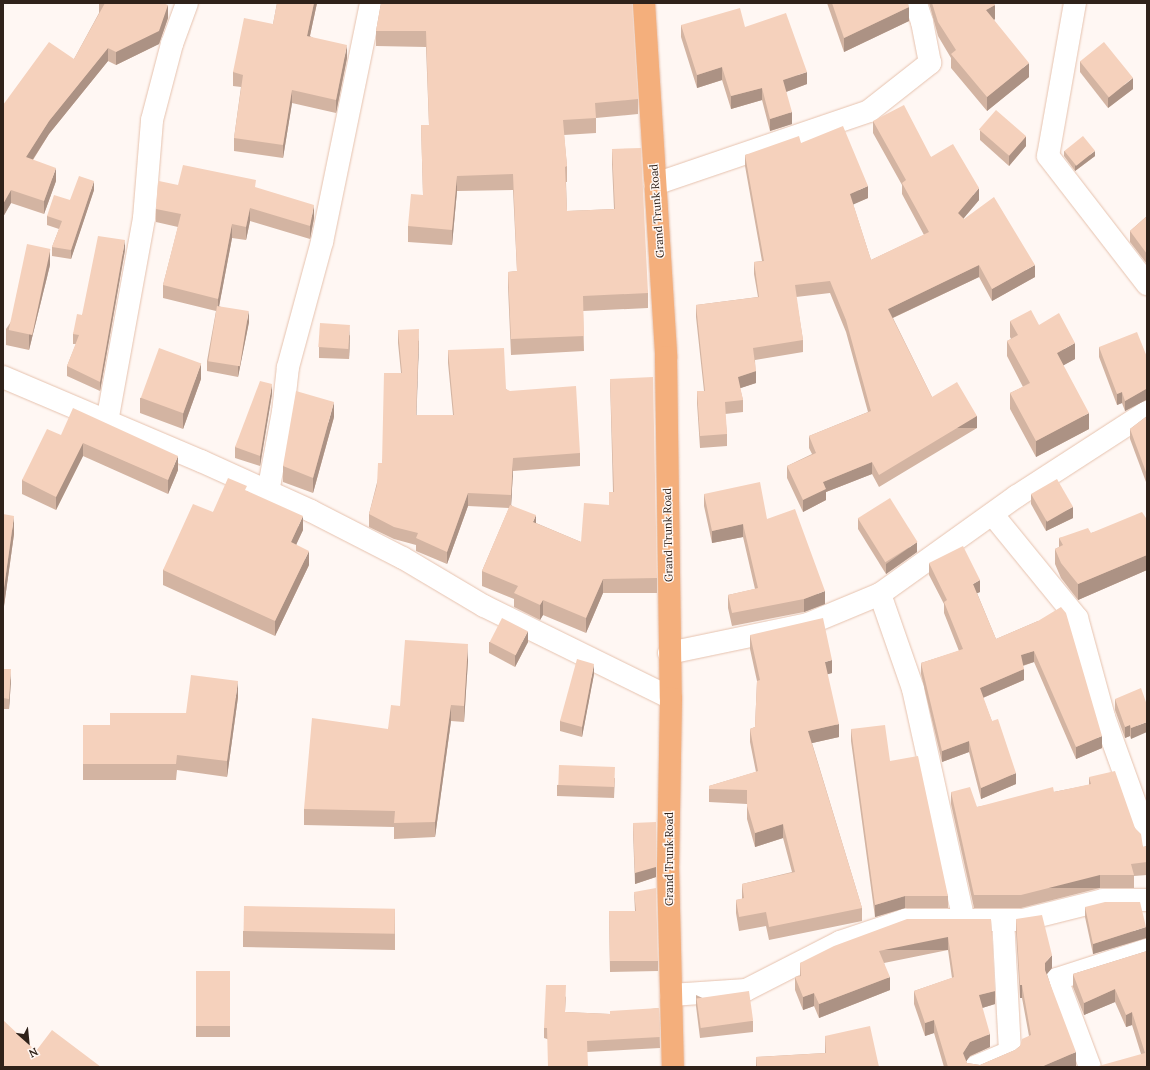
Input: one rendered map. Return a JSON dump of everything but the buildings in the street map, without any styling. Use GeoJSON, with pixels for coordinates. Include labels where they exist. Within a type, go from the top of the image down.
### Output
{"type":"FeatureCollection","features":[{"type":"Feature","properties":{"kind":"main road","name":"Grand Trunk Road"},"geometry":{"type":"LineString","coordinates":[[644,3],[666,357],[669,653],[671,698],[668,867],[673,1067]]}},
{"type":"Feature","properties":{"kind":"street"},"geometry":{"type":"LineString","coordinates":[[107,422],[144,218],[152,120],[172,44],[187,3]]}},
{"type":"Feature","properties":{"kind":"street"},"geometry":{"type":"LineString","coordinates":[[268,492],[283,412],[288,367],[322,242],[371,3]]}},
{"type":"Feature","properties":{"kind":"street"},"geometry":{"type":"LineString","coordinates":[[655,184],[869,111],[930,63],[922,22],[916,3]]}},
{"type":"Feature","properties":{"kind":"street"},"geometry":{"type":"LineString","coordinates":[[1075,3],[1048,156],[1147,284]]}},
{"type":"Feature","properties":{"kind":"street"},"geometry":{"type":"LineString","coordinates":[[3,377],[268,492],[403,558],[484,606],[671,698]]}},
{"type":"Feature","properties":{"kind":"street"},"geometry":{"type":"LineString","coordinates":[[669,653],[808,624],[880,594],[993,515],[1017,496],[1147,412]]}},
{"type":"Feature","properties":{"kind":"street"},"geometry":{"type":"LineString","coordinates":[[993,515],[1077,618],[1104,717],[1147,836]]}},
{"type":"Feature","properties":{"kind":"street"},"geometry":{"type":"LineString","coordinates":[[880,594],[914,689],[964,920]]}},
{"type":"Feature","properties":{"kind":"street"},"geometry":{"type":"LineString","coordinates":[[671,995],[746,990],[840,942],[905,920],[1023,920],[1103,900],[1147,900]]}},
{"type":"Feature","properties":{"kind":"street"},"geometry":{"type":"LineString","coordinates":[[975,1067],[1010,1052],[1003,920]]}},
{"type":"Feature","properties":{"kind":"street"},"geometry":{"type":"LineString","coordinates":[[1090,1067],[1057,979],[1147,950]]}}]}
